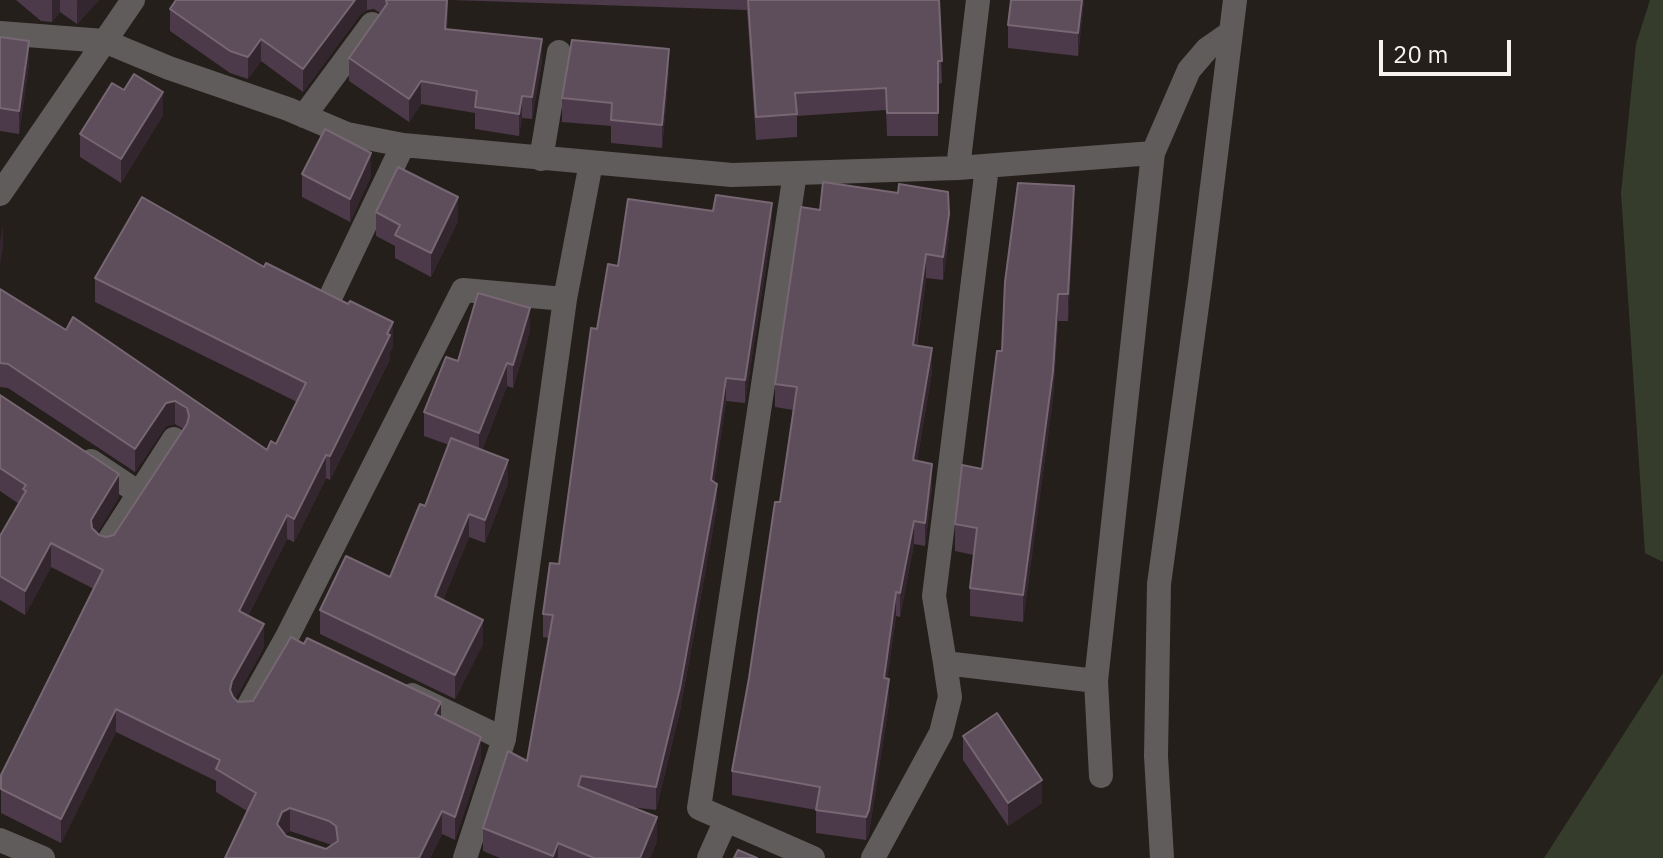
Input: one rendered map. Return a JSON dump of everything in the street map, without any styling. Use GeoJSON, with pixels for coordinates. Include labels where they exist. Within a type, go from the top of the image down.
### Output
{"type":"FeatureCollection","features":[{"type":"Feature","properties":{"kind":"street"},"geometry":{"type":"LineString","coordinates":[[0,194],[133,0]]}},
{"type":"Feature","properties":{"kind":"street"},"geometry":{"type":"LineString","coordinates":[[958,168],[978,0]]}},
{"type":"Feature","properties":{"kind":"street"},"geometry":{"type":"LineString","coordinates":[[1162,858],[1156,756],[1159,584],[1235,0]]}},
{"type":"Feature","properties":{"kind":"street"},"geometry":{"type":"LineString","coordinates":[[304,116],[372,24]]}},
{"type":"Feature","properties":{"kind":"street"},"geometry":{"type":"LineString","coordinates":[[0,33],[104,41],[347,134],[403,145],[732,175],[987,167],[1153,153]]}},
{"type":"Feature","properties":{"kind":"street"},"geometry":{"type":"LineString","coordinates":[[1101,776],[1096,681],[1153,153],[1189,70],[1207,49],[1230,33]]}},
{"type":"Feature","properties":{"kind":"street"},"geometry":{"type":"LineString","coordinates":[[541,159],[559,52]]}},
{"type":"Feature","properties":{"kind":"street"},"geometry":{"type":"LineString","coordinates":[[330,298],[403,145]]}},
{"type":"Feature","properties":{"kind":"street"},"geometry":{"type":"LineString","coordinates":[[465,858],[504,739],[565,299],[591,163]]}},
{"type":"Feature","properties":{"kind":"street"},"geometry":{"type":"LineString","coordinates":[[873,858],[941,733],[950,697],[934,596],[987,167]]}},
{"type":"Feature","properties":{"kind":"street"},"geometry":{"type":"LineString","coordinates":[[795,173],[699,808],[813,858]]}},
{"type":"Feature","properties":{"kind":"street"},"geometry":{"type":"LineString","coordinates":[[245,712],[288,635],[463,290],[565,299]]}},
{"type":"Feature","properties":{"kind":"street"},"geometry":{"type":"LineString","coordinates":[[106,545],[174,439]]}},
{"type":"Feature","properties":{"kind":"street"},"geometry":{"type":"LineString","coordinates":[[76,451],[139,493]]}},
{"type":"Feature","properties":{"kind":"street"},"geometry":{"type":"LineString","coordinates":[[288,635],[315,648]]}},
{"type":"Feature","properties":{"kind":"street"},"geometry":{"type":"LineString","coordinates":[[945,663],[1096,681]]}},
{"type":"Feature","properties":{"kind":"street"},"geometry":{"type":"LineString","coordinates":[[396,687],[504,739]]}},
{"type":"Feature","properties":{"kind":"street"},"geometry":{"type":"LineString","coordinates":[[709,858],[726,820]]}},
{"type":"Feature","properties":{"kind":"green space"},"geometry":{"type":"Polygon","coordinates":[[[1650,0],[1663,0],[1663,562],[1645,553],[1621,193],[1636,44],[1650,0]]]}},
{"type":"Feature","properties":{"kind":"green space"},"geometry":{"type":"Polygon","coordinates":[[[1663,673],[1663,858],[1544,858],[1663,673]]]}},
{"type":"Feature","properties":{"kind":"building"},"geometry":{"type":"Polygon","coordinates":[[[176,0],[355,0],[303,69],[261,39],[248,57],[230,51],[170,9],[176,0]]]}},
{"type":"Feature","properties":{"kind":"building"},"geometry":{"type":"Polygon","coordinates":[[[386,0],[447,0],[445,29],[542,39],[532,97],[522,96],[519,114],[475,107],[477,91],[421,81],[409,99],[349,58],[387,4],[386,0]]]}},
{"type":"Feature","properties":{"kind":"building"},"geometry":{"type":"Polygon","coordinates":[[[748,0],[939,0],[942,61],[938,61],[938,113],[887,113],[886,88],[795,93],[797,114],[756,117],[748,0]]]}},
{"type":"Feature","properties":{"kind":"building"},"geometry":{"type":"Polygon","coordinates":[[[1011,0],[1082,0],[1078,33],[1008,25],[1011,0]]]}},
{"type":"Feature","properties":{"kind":"building"},"geometry":{"type":"Polygon","coordinates":[[[0,37],[29,41],[19,111],[0,108],[0,37]]]}},
{"type":"Feature","properties":{"kind":"building"},"geometry":{"type":"Polygon","coordinates":[[[572,40],[669,49],[662,125],[611,120],[612,103],[562,98],[572,40]]]}},
{"type":"Feature","properties":{"kind":"building"},"geometry":{"type":"Polygon","coordinates":[[[134,74],[163,92],[121,159],[80,134],[112,83],[124,90],[134,74]]]}},
{"type":"Feature","properties":{"kind":"building"},"geometry":{"type":"Polygon","coordinates":[[[325,129],[371,153],[350,199],[302,174],[325,129]]]}},
{"type":"Feature","properties":{"kind":"building"},"geometry":{"type":"Polygon","coordinates":[[[398,167],[458,197],[431,253],[395,235],[400,225],[376,212],[398,167]]]}},
{"type":"Feature","properties":{"kind":"building"},"geometry":{"type":"Polygon","coordinates":[[[823,182],[898,193],[899,184],[948,192],[949,214],[943,257],[926,254],[913,345],[932,348],[913,460],[932,464],[925,523],[914,521],[900,593],[896,592],[884,678],[889,679],[866,817],[816,810],[820,787],[732,771],[775,502],[780,502],[797,387],[775,384],[801,207],[820,210],[823,182]]]}},
{"type":"Feature","properties":{"kind":"building"},"geometry":{"type":"Polygon","coordinates":[[[1018,183],[1074,186],[1068,294],[1058,294],[1053,371],[1023,595],[970,588],[977,528],[955,524],[962,465],[982,469],[997,351],[1002,351],[1005,282],[1018,183]]]}},
{"type":"Feature","properties":{"kind":"building"},"geometry":{"type":"Polygon","coordinates":[[[716,195],[772,203],[745,380],[726,378],[711,480],[717,484],[680,688],[656,787],[581,776],[578,786],[657,817],[640,858],[594,858],[558,843],[553,856],[483,828],[508,751],[527,761],[553,615],[543,614],[550,563],[559,564],[591,328],[597,329],[608,264],[618,266],[628,199],[713,211],[716,195]]]}},
{"type":"Feature","properties":{"kind":"building"},"geometry":{"type":"Polygon","coordinates":[[[142,197],[264,267],[266,263],[348,304],[350,301],[393,322],[387,334],[390,335],[330,456],[326,455],[294,519],[287,515],[239,611],[264,624],[230,690],[238,702],[253,701],[291,637],[304,644],[307,638],[441,702],[435,714],[481,737],[455,817],[442,811],[419,858],[225,858],[256,793],[216,769],[220,760],[116,709],[61,819],[1,789],[1,775],[103,570],[51,543],[25,591],[0,576],[0,536],[26,491],[23,489],[26,485],[0,468],[0,395],[119,474],[91,520],[92,528],[106,537],[114,535],[187,424],[189,416],[187,408],[175,401],[166,403],[135,449],[8,364],[0,363],[0,289],[66,330],[73,317],[267,450],[271,441],[276,444],[306,383],[95,278],[142,197]],[[290,808],[282,812],[277,824],[286,836],[326,849],[338,841],[336,826],[290,808]]]}},
{"type":"Feature","properties":{"kind":"building"},"geometry":{"type":"Polygon","coordinates":[[[478,293],[530,308],[513,365],[507,363],[479,433],[424,412],[446,357],[458,361],[478,293]]]}},
{"type":"Feature","properties":{"kind":"building"},"geometry":{"type":"Polygon","coordinates":[[[451,438],[508,460],[485,520],[469,514],[435,596],[483,620],[455,675],[320,610],[346,556],[390,577],[420,504],[425,506],[451,438]]]}},
{"type":"Feature","properties":{"kind":"building"},"geometry":{"type":"Polygon","coordinates":[[[997,713],[1042,780],[1008,803],[963,736],[997,713]]]}},
{"type":"Feature","properties":{"kind":"building"},"geometry":{"type":"Polygon","coordinates":[[[738,850],[757,858],[734,858],[738,850]]]}}]}
